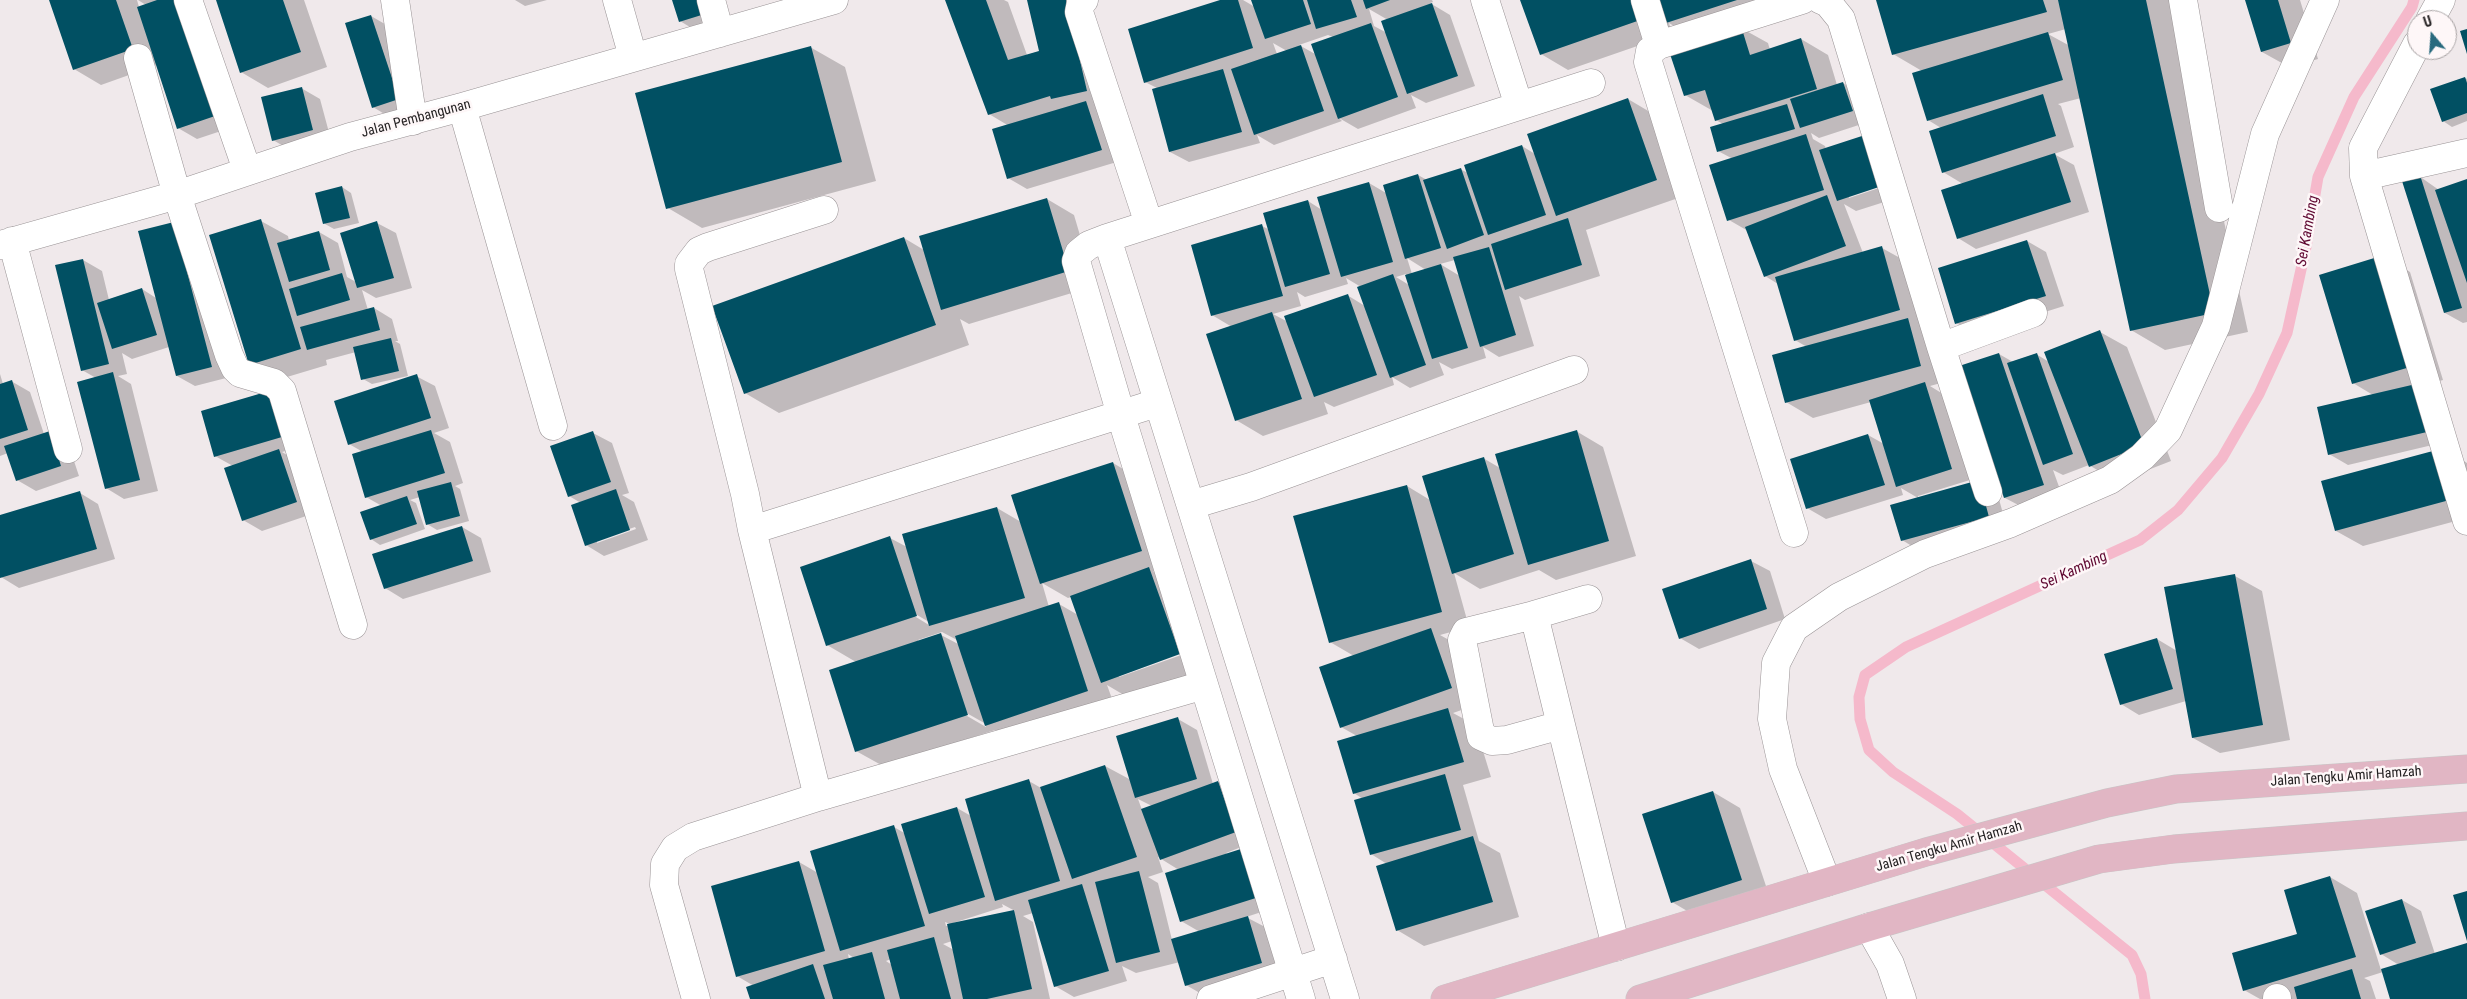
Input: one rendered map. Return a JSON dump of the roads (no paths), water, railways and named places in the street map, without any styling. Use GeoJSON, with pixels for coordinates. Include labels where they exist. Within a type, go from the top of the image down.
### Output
{"type":"FeatureCollection","features":[{"type":"Feature","properties":{"kind":"main road","name":"Jalan Tengku Amir Hamzah"},"geometry":{"type":"LineString","coordinates":[[1445,999],[1926,852],[2107,803],[2176,789],[2467,769]]}},
{"type":"Feature","properties":{"kind":"main road"},"geometry":{"type":"LineString","coordinates":[[1640,999],[1868,927],[2099,860],[2174,849],[2467,826]]}},
{"type":"Feature","properties":{"kind":"street"},"geometry":{"type":"LineString","coordinates":[[188,0],[247,170]]}},
{"type":"Feature","properties":{"kind":"street"},"geometry":{"type":"LineString","coordinates":[[396,0],[413,121]]}},
{"type":"Feature","properties":{"kind":"street"},"geometry":{"type":"LineString","coordinates":[[617,0],[633,57]]}},
{"type":"Feature","properties":{"kind":"street"},"geometry":{"type":"LineString","coordinates":[[712,0],[720,33]]}},
{"type":"Feature","properties":{"kind":"street","name":"Jalan Pembangunan"},"geometry":{"type":"LineString","coordinates":[[6,243],[177,195],[350,137],[413,121],[834,0]]}},
{"type":"Feature","properties":{"kind":"street"},"geometry":{"type":"LineString","coordinates":[[1084,0],[1081,2],[1079,12],[1149,224]]}},
{"type":"Feature","properties":{"kind":"street"},"geometry":{"type":"LineString","coordinates":[[1485,0],[1519,106]]}},
{"type":"Feature","properties":{"kind":"street"},"geometry":{"type":"LineString","coordinates":[[1645,0],[1659,45]]}},
{"type":"Feature","properties":{"kind":"street"},"geometry":{"type":"LineString","coordinates":[[1794,533],[1648,62],[1650,51],[1659,45],[1802,0]]}},
{"type":"Feature","properties":{"kind":"street"},"geometry":{"type":"LineString","coordinates":[[1821,0],[1828,3],[1841,19],[1941,347],[1988,492]]}},
{"type":"Feature","properties":{"kind":"street"},"geometry":{"type":"LineString","coordinates":[[2183,0],[2219,208]]}},
{"type":"Feature","properties":{"kind":"street"},"geometry":{"type":"LineString","coordinates":[[1827,882],[1783,769],[1772,719],[1776,664],[1794,628],[1838,597],[1925,554],[2011,523],[2110,480],[2142,457],[2168,430],[2216,326],[2265,134],[2325,0]]}},
{"type":"Feature","properties":{"kind":"street"},"geometry":{"type":"LineString","coordinates":[[138,58],[177,195],[235,368],[247,377],[274,383],[282,391],[353,625]]}},
{"type":"Feature","properties":{"kind":"street"},"geometry":{"type":"LineString","coordinates":[[2409,60],[2363,148],[2364,176],[2467,521]]}},
{"type":"Feature","properties":{"kind":"street"},"geometry":{"type":"LineString","coordinates":[[1301,999],[1121,414],[1076,261],[1079,253],[1089,245],[1108,238],[1590,83]]}},
{"type":"Feature","properties":{"kind":"street"},"geometry":{"type":"LineString","coordinates":[[462,107],[553,426]]}},
{"type":"Feature","properties":{"kind":"street"},"geometry":{"type":"LineString","coordinates":[[2364,176],[2467,153]]}},
{"type":"Feature","properties":{"kind":"street"},"geometry":{"type":"LineString","coordinates":[[818,797],[752,530],[745,494],[688,269],[689,264],[699,251],[708,247],[824,210]]}},
{"type":"Feature","properties":{"kind":"street"},"geometry":{"type":"LineString","coordinates":[[1108,238],[1157,403],[1191,505],[1345,999]]}},
{"type":"Feature","properties":{"kind":"street"},"geometry":{"type":"LineString","coordinates":[[6,243],[68,449]]}},
{"type":"Feature","properties":{"kind":"street"},"geometry":{"type":"LineString","coordinates":[[1941,347],[2034,313]]}},
{"type":"Feature","properties":{"kind":"street"},"geometry":{"type":"LineString","coordinates":[[1191,505],[1251,487],[1574,370]]}},
{"type":"Feature","properties":{"kind":"street"},"geometry":{"type":"LineString","coordinates":[[752,530],[1157,403]]}},
{"type":"Feature","properties":{"kind":"street"},"geometry":{"type":"LineString","coordinates":[[1561,725],[1507,740],[1492,742],[1481,736],[1462,636],[1466,632],[1588,599]]}},
{"type":"Feature","properties":{"kind":"street"},"geometry":{"type":"LineString","coordinates":[[1534,615],[1616,947]]}},
{"type":"Feature","properties":{"kind":"street"},"geometry":{"type":"LineString","coordinates":[[696,999],[664,885],[664,864],[675,848],[693,838],[818,797],[1204,685]]}},
{"type":"Feature","properties":{"kind":"street"},"geometry":{"type":"LineString","coordinates":[[1868,927],[1890,964],[1902,999]]}},
{"type":"Feature","properties":{"kind":"street"},"geometry":{"type":"LineString","coordinates":[[1211,999],[1333,959]]}},
{"type":"Feature","properties":{"kind":"waterway","name":"Sei Kambing"},"geometry":{"type":"LineString","coordinates":[[2145,999],[2141,974],[2132,955],[1957,814],[1893,772],[1869,750],[1860,719],[1859,697],[1865,675],[1906,647],[2140,540],[2178,510],[2222,458],[2259,394],[2287,333],[2306,247],[2318,177],[2354,97],[2412,7],[2414,0]]}}]}
